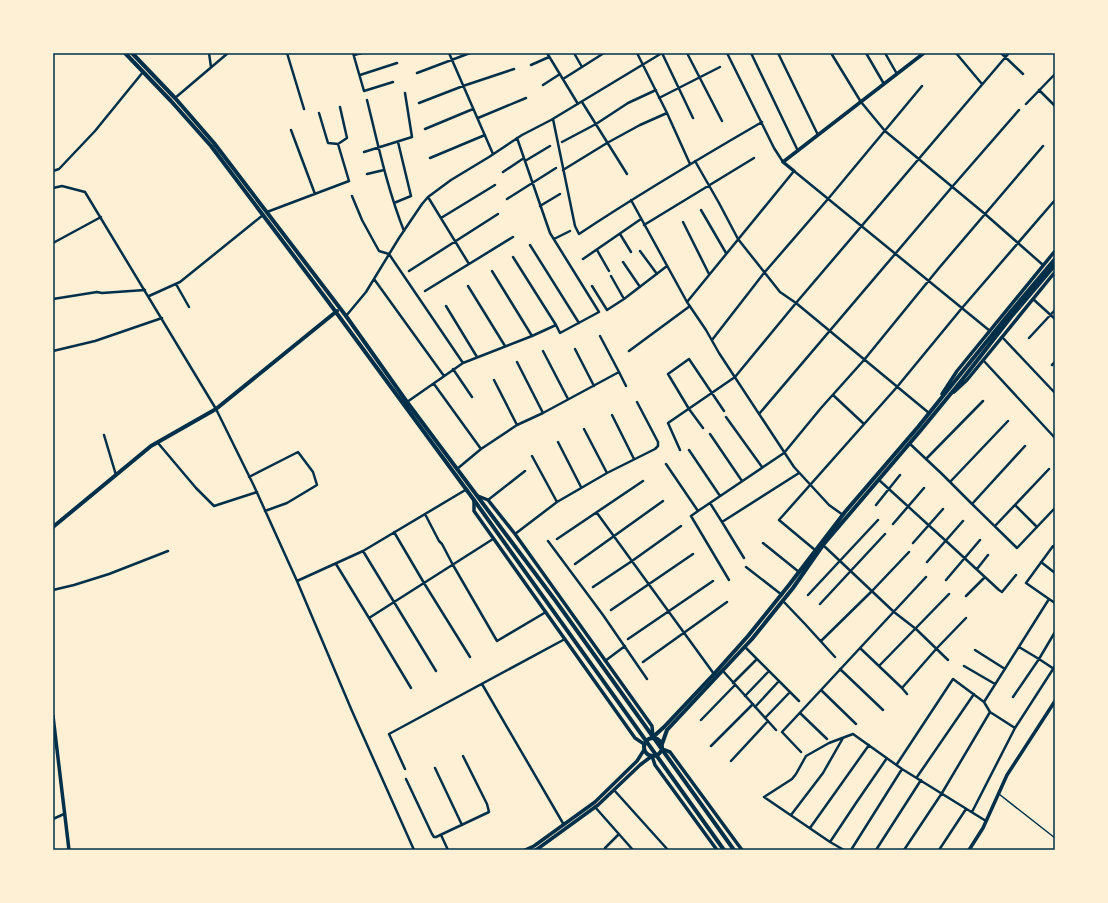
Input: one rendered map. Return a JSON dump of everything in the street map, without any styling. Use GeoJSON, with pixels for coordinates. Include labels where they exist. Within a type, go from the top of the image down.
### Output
{"type":"FeatureCollection","features":[{"type":"Feature","properties":{"kind":"main road"},"geometry":{"type":"LineString","coordinates":[[125,53],[171,101],[210,146],[338,310],[346,316],[407,402],[555,600],[734,850]]}},
{"type":"Feature","properties":{"kind":"main road"},"geometry":{"type":"LineString","coordinates":[[132,53],[175,98],[214,143],[267,212],[724,850]]}},
{"type":"Feature","properties":{"kind":"main road"},"geometry":{"type":"LineString","coordinates":[[960,378],[1008,315],[1055,259]]}},
{"type":"Feature","properties":{"kind":"main road"},"geometry":{"type":"LineString","coordinates":[[938,405],[928,413],[815,550],[782,595],[748,636],[664,727],[653,737],[648,739],[644,744],[644,750],[647,754],[652,756],[658,754],[662,749],[662,744],[668,730],[744,647],[793,588],[844,516],[879,480],[960,378],[1055,265]]}},
{"type":"Feature","properties":{"kind":"main road"},"geometry":{"type":"LineString","coordinates":[[53,526],[151,446],[216,409],[338,310]]}},
{"type":"Feature","properties":{"kind":"main road"},"geometry":{"type":"LineString","coordinates":[[653,737],[658,739],[662,744]]}},
{"type":"Feature","properties":{"kind":"street"},"geometry":{"type":"LineString","coordinates":[[209,53],[211,67]]}},
{"type":"Feature","properties":{"kind":"street"},"geometry":{"type":"LineString","coordinates":[[175,98],[228,53]]}},
{"type":"Feature","properties":{"kind":"street"},"geometry":{"type":"LineString","coordinates":[[287,53],[304,109]]}},
{"type":"Feature","properties":{"kind":"street"},"geometry":{"type":"LineString","coordinates":[[362,53],[353,54],[364,91],[393,82]]}},
{"type":"Feature","properties":{"kind":"street"},"geometry":{"type":"LineString","coordinates":[[449,53],[493,154]]}},
{"type":"Feature","properties":{"kind":"street"},"geometry":{"type":"LineString","coordinates":[[417,73],[470,53]]}},
{"type":"Feature","properties":{"kind":"street"},"geometry":{"type":"LineString","coordinates":[[547,53],[578,104]]}},
{"type":"Feature","properties":{"kind":"street"},"geometry":{"type":"LineString","coordinates":[[574,53],[582,67]]}},
{"type":"Feature","properties":{"kind":"street"},"geometry":{"type":"LineString","coordinates":[[563,79],[604,53]]}},
{"type":"Feature","properties":{"kind":"street"},"geometry":{"type":"LineString","coordinates":[[637,53],[660,98],[690,164]]}},
{"type":"Feature","properties":{"kind":"street"},"geometry":{"type":"LineString","coordinates":[[346,316],[366,292],[404,231],[428,197],[451,180],[517,138],[582,102],[662,53],[693,118]]}},
{"type":"Feature","properties":{"kind":"street"},"geometry":{"type":"LineString","coordinates":[[687,53],[722,121]]}},
{"type":"Feature","properties":{"kind":"street"},"geometry":{"type":"LineString","coordinates":[[727,53],[774,148],[783,162],[990,331]]}},
{"type":"Feature","properties":{"kind":"street"},"geometry":{"type":"LineString","coordinates":[[751,53],[798,151]]}},
{"type":"Feature","properties":{"kind":"street"},"geometry":{"type":"LineString","coordinates":[[778,53],[819,135]]}},
{"type":"Feature","properties":{"kind":"street"},"geometry":{"type":"LineString","coordinates":[[831,53],[861,102],[885,131],[919,158],[1044,265]]}},
{"type":"Feature","properties":{"kind":"street"},"geometry":{"type":"LineString","coordinates":[[866,53],[884,84]]}},
{"type":"Feature","properties":{"kind":"street"},"geometry":{"type":"LineString","coordinates":[[885,53],[897,74]]}},
{"type":"Feature","properties":{"kind":"street"},"geometry":{"type":"LineString","coordinates":[[783,162],[924,53]]}},
{"type":"Feature","properties":{"kind":"street"},"geometry":{"type":"LineString","coordinates":[[956,53],[982,84]]}},
{"type":"Feature","properties":{"kind":"street"},"geometry":{"type":"LineString","coordinates":[[1001,53],[1023,74]]}},
{"type":"Feature","properties":{"kind":"street"},"geometry":{"type":"LineString","coordinates":[[680,450],[668,423],[735,377],[796,303],[1009,53]]}},
{"type":"Feature","properties":{"kind":"street"},"geometry":{"type":"LineString","coordinates":[[531,65],[549,56]]}},
{"type":"Feature","properties":{"kind":"street"},"geometry":{"type":"LineString","coordinates":[[360,76],[397,63]]}},
{"type":"Feature","properties":{"kind":"street"},"geometry":{"type":"LineString","coordinates":[[660,98],[720,67]]}},
{"type":"Feature","properties":{"kind":"street"},"geometry":{"type":"LineString","coordinates":[[419,103],[463,86],[514,70]]}},
{"type":"Feature","properties":{"kind":"street"},"geometry":{"type":"LineString","coordinates":[[53,171],[59,169],[95,131],[143,72]]}},
{"type":"Feature","properties":{"kind":"street"},"geometry":{"type":"LineString","coordinates":[[543,85],[560,74]]}},
{"type":"Feature","properties":{"kind":"street"},"geometry":{"type":"LineString","coordinates":[[1026,104],[1055,74]]}},
{"type":"Feature","properties":{"kind":"street"},"geometry":{"type":"LineString","coordinates":[[712,340],[764,273],[922,86]]}},
{"type":"Feature","properties":{"kind":"street"},"geometry":{"type":"LineString","coordinates":[[562,142],[596,124],[628,103],[656,90]]}},
{"type":"Feature","properties":{"kind":"street"},"geometry":{"type":"LineString","coordinates":[[1039,90],[1055,106]]}},
{"type":"Feature","properties":{"kind":"street"},"geometry":{"type":"LineString","coordinates":[[364,152],[412,137],[405,93]]}},
{"type":"Feature","properties":{"kind":"street"},"geometry":{"type":"LineString","coordinates":[[478,118],[526,98]]}},
{"type":"Feature","properties":{"kind":"street"},"geometry":{"type":"LineString","coordinates":[[368,100],[384,170],[404,231]]}},
{"type":"Feature","properties":{"kind":"street"},"geometry":{"type":"LineString","coordinates":[[582,102],[626,174]]}},
{"type":"Feature","properties":{"kind":"street"},"geometry":{"type":"LineString","coordinates":[[319,113],[328,143],[338,144],[347,138],[340,107]]}},
{"type":"Feature","properties":{"kind":"street"},"geometry":{"type":"LineString","coordinates":[[425,129],[473,109]]}},
{"type":"Feature","properties":{"kind":"street"},"geometry":{"type":"LineString","coordinates":[[759,414],[1019,110]]}},
{"type":"Feature","properties":{"kind":"street"},"geometry":{"type":"LineString","coordinates":[[563,170],[640,125],[667,113]]}},
{"type":"Feature","properties":{"kind":"street"},"geometry":{"type":"LineString","coordinates":[[553,119],[575,226],[579,234],[630,200],[641,195],[690,164],[762,122]]}},
{"type":"Feature","properties":{"kind":"street"},"geometry":{"type":"LineString","coordinates":[[291,130],[315,194]]}},
{"type":"Feature","properties":{"kind":"street"},"geometry":{"type":"LineString","coordinates":[[430,158],[485,135]]}},
{"type":"Feature","properties":{"kind":"street"},"geometry":{"type":"LineString","coordinates":[[513,257],[560,333],[599,312],[550,233],[517,138]]}},
{"type":"Feature","properties":{"kind":"street"},"geometry":{"type":"LineString","coordinates":[[394,203],[411,196],[398,142]]}},
{"type":"Feature","properties":{"kind":"street"},"geometry":{"type":"LineString","coordinates":[[267,212],[349,181],[338,144]]}},
{"type":"Feature","properties":{"kind":"street"},"geometry":{"type":"LineString","coordinates":[[503,172],[550,146]]}},
{"type":"Feature","properties":{"kind":"street"},"geometry":{"type":"LineString","coordinates":[[729,580],[691,516],[784,452],[864,360],[929,280],[1043,146]]}},
{"type":"Feature","properties":{"kind":"street"},"geometry":{"type":"LineString","coordinates":[[644,225],[754,158]]}},
{"type":"Feature","properties":{"kind":"street"},"geometry":{"type":"LineString","coordinates":[[695,161],[708,186],[719,202],[738,239],[780,292],[796,303],[928,413]]}},
{"type":"Feature","properties":{"kind":"street"},"geometry":{"type":"LineString","coordinates":[[507,199],[556,168]]}},
{"type":"Feature","properties":{"kind":"street"},"geometry":{"type":"LineString","coordinates":[[367,174],[384,170]]}},
{"type":"Feature","properties":{"kind":"street"},"geometry":{"type":"LineString","coordinates":[[687,302],[794,171]]}},
{"type":"Feature","properties":{"kind":"street"},"geometry":{"type":"LineString","coordinates":[[441,218],[495,185]]}},
{"type":"Feature","properties":{"kind":"street"},"geometry":{"type":"LineString","coordinates":[[53,188],[62,186],[86,192],[216,409],[257,492],[297,581],[352,711],[414,850]]}},
{"type":"Feature","properties":{"kind":"street"},"geometry":{"type":"LineString","coordinates":[[540,206],[560,194]]}},
{"type":"Feature","properties":{"kind":"street"},"geometry":{"type":"LineString","coordinates":[[352,196],[362,220],[379,251],[389,254],[463,362]]}},
{"type":"Feature","properties":{"kind":"street"},"geometry":{"type":"LineString","coordinates":[[428,197],[469,264]]}},
{"type":"Feature","properties":{"kind":"street"},"geometry":{"type":"LineString","coordinates":[[630,200],[687,302],[794,467],[830,505],[844,516]]}},
{"type":"Feature","properties":{"kind":"street"},"geometry":{"type":"LineString","coordinates":[[815,550],[779,520],[897,387],[962,308],[1055,200]]}},
{"type":"Feature","properties":{"kind":"street"},"geometry":{"type":"LineString","coordinates":[[701,210],[726,253]]}},
{"type":"Feature","properties":{"kind":"street"},"geometry":{"type":"LineString","coordinates":[[409,271],[498,214]]}},
{"type":"Feature","properties":{"kind":"street"},"geometry":{"type":"LineString","coordinates":[[149,296],[180,282],[263,215]]}},
{"type":"Feature","properties":{"kind":"street"},"geometry":{"type":"LineString","coordinates":[[53,243],[101,217]]}},
{"type":"Feature","properties":{"kind":"street"},"geometry":{"type":"LineString","coordinates":[[583,259],[641,219]]}},
{"type":"Feature","properties":{"kind":"street"},"geometry":{"type":"LineString","coordinates":[[683,222],[709,274]]}},
{"type":"Feature","properties":{"kind":"street"},"geometry":{"type":"LineString","coordinates":[[554,239],[570,230]]}},
{"type":"Feature","properties":{"kind":"street"},"geometry":{"type":"LineString","coordinates":[[620,234],[631,252]]}},
{"type":"Feature","properties":{"kind":"street"},"geometry":{"type":"LineString","coordinates":[[426,291],[513,237]]}},
{"type":"Feature","properties":{"kind":"street"},"geometry":{"type":"LineString","coordinates":[[530,245],[579,323]]}},
{"type":"Feature","properties":{"kind":"street"},"geometry":{"type":"LineString","coordinates":[[597,250],[609,271]]}},
{"type":"Feature","properties":{"kind":"street"},"geometry":{"type":"LineString","coordinates":[[640,251],[657,274]]}},
{"type":"Feature","properties":{"kind":"street"},"geometry":{"type":"LineString","coordinates":[[938,405],[957,371],[1055,251]]}},
{"type":"Feature","properties":{"kind":"street"},"geometry":{"type":"LineString","coordinates":[[623,262],[640,287]]}},
{"type":"Feature","properties":{"kind":"street"},"geometry":{"type":"LineString","coordinates":[[592,286],[607,310],[667,266]]}},
{"type":"Feature","properties":{"kind":"street"},"geometry":{"type":"LineString","coordinates":[[492,271],[532,336]]}},
{"type":"Feature","properties":{"kind":"street"},"geometry":{"type":"LineString","coordinates":[[938,405],[966,380],[1055,272]]}},
{"type":"Feature","properties":{"kind":"street"},"geometry":{"type":"LineString","coordinates":[[611,276],[624,299]]}},
{"type":"Feature","properties":{"kind":"street"},"geometry":{"type":"LineString","coordinates":[[374,279],[444,376]]}},
{"type":"Feature","properties":{"kind":"street"},"geometry":{"type":"LineString","coordinates":[[176,284],[189,307]]}},
{"type":"Feature","properties":{"kind":"street"},"geometry":{"type":"LineString","coordinates":[[468,286],[505,346]]}},
{"type":"Feature","properties":{"kind":"street"},"geometry":{"type":"LineString","coordinates":[[53,299],[97,292],[102,293],[145,290]]}},
{"type":"Feature","properties":{"kind":"street"},"geometry":{"type":"LineString","coordinates":[[1033,299],[1055,319]]}},
{"type":"Feature","properties":{"kind":"street"},"geometry":{"type":"LineString","coordinates":[[446,306],[476,357]]}},
{"type":"Feature","properties":{"kind":"street"},"geometry":{"type":"LineString","coordinates":[[629,351],[690,306]]}},
{"type":"Feature","properties":{"kind":"street"},"geometry":{"type":"LineString","coordinates":[[1029,338],[1055,310]]}},
{"type":"Feature","properties":{"kind":"street"},"geometry":{"type":"LineString","coordinates":[[53,351],[95,342],[162,318]]}},
{"type":"Feature","properties":{"kind":"street"},"geometry":{"type":"LineString","coordinates":[[407,402],[463,362],[532,336],[556,325]]}},
{"type":"Feature","properties":{"kind":"street"},"geometry":{"type":"LineString","coordinates":[[600,336],[626,386]]}},
{"type":"Feature","properties":{"kind":"street"},"geometry":{"type":"LineString","coordinates":[[1002,337],[1055,393]]}},
{"type":"Feature","properties":{"kind":"street"},"geometry":{"type":"LineString","coordinates":[[574,349],[594,386]]}},
{"type":"Feature","properties":{"kind":"street"},"geometry":{"type":"LineString","coordinates":[[543,351],[568,399]]}},
{"type":"Feature","properties":{"kind":"street"},"geometry":{"type":"LineString","coordinates":[[703,428],[689,409],[668,374],[689,359],[724,411]]}},
{"type":"Feature","properties":{"kind":"street"},"geometry":{"type":"LineString","coordinates":[[983,360],[1055,438]]}},
{"type":"Feature","properties":{"kind":"street"},"geometry":{"type":"LineString","coordinates":[[517,362],[542,413]]}},
{"type":"Feature","properties":{"kind":"street"},"geometry":{"type":"LineString","coordinates":[[1052,365],[1055,362]]}},
{"type":"Feature","properties":{"kind":"street"},"geometry":{"type":"LineString","coordinates":[[453,369],[472,397]]}},
{"type":"Feature","properties":{"kind":"street"},"geometry":{"type":"LineString","coordinates":[[457,469],[481,449],[517,425],[619,372]]}},
{"type":"Feature","properties":{"kind":"street"},"geometry":{"type":"LineString","coordinates":[[494,380],[517,425]]}},
{"type":"Feature","properties":{"kind":"street"},"geometry":{"type":"LineString","coordinates":[[434,384],[481,449]]}},
{"type":"Feature","properties":{"kind":"street"},"geometry":{"type":"LineString","coordinates":[[833,395],[864,424]]}},
{"type":"Feature","properties":{"kind":"street"},"geometry":{"type":"LineString","coordinates":[[926,459],[983,401]]}},
{"type":"Feature","properties":{"kind":"street"},"geometry":{"type":"LineString","coordinates":[[515,534],[556,502],[658,446],[658,442],[637,402]]}},
{"type":"Feature","properties":{"kind":"street"},"geometry":{"type":"LineString","coordinates":[[612,415],[634,459]]}},
{"type":"Feature","properties":{"kind":"street"},"geometry":{"type":"LineString","coordinates":[[726,417],[762,467]]}},
{"type":"Feature","properties":{"kind":"street"},"geometry":{"type":"LineString","coordinates":[[950,482],[1008,420]]}},
{"type":"Feature","properties":{"kind":"street"},"geometry":{"type":"LineString","coordinates":[[584,429],[608,473]]}},
{"type":"Feature","properties":{"kind":"street"},"geometry":{"type":"LineString","coordinates":[[710,434],[742,481]]}},
{"type":"Feature","properties":{"kind":"street"},"geometry":{"type":"LineString","coordinates":[[104,435],[116,475]]}},
{"type":"Feature","properties":{"kind":"street"},"geometry":{"type":"LineString","coordinates":[[157,442],[196,488],[214,506],[257,492]]}},
{"type":"Feature","properties":{"kind":"street"},"geometry":{"type":"LineString","coordinates":[[558,442],[582,487]]}},
{"type":"Feature","properties":{"kind":"street"},"geometry":{"type":"LineString","coordinates":[[909,443],[1017,548],[1055,508]]}},
{"type":"Feature","properties":{"kind":"street"},"geometry":{"type":"LineString","coordinates":[[972,504],[1025,446]]}},
{"type":"Feature","properties":{"kind":"street"},"geometry":{"type":"LineString","coordinates":[[689,450],[720,497]]}},
{"type":"Feature","properties":{"kind":"street"},"geometry":{"type":"LineString","coordinates":[[249,477],[298,452],[313,472],[317,485],[287,503],[265,511]]}},
{"type":"Feature","properties":{"kind":"street"},"geometry":{"type":"LineString","coordinates":[[532,456],[556,502]]}},
{"type":"Feature","properties":{"kind":"street"},"geometry":{"type":"LineString","coordinates":[[666,464],[698,511]]}},
{"type":"Feature","properties":{"kind":"street"},"geometry":{"type":"LineString","coordinates":[[995,526],[1050,469]]}},
{"type":"Feature","properties":{"kind":"street"},"geometry":{"type":"LineString","coordinates":[[488,500],[524,472]]}},
{"type":"Feature","properties":{"kind":"street"},"geometry":{"type":"LineString","coordinates":[[722,522],[799,473]]}},
{"type":"Feature","properties":{"kind":"street"},"geometry":{"type":"LineString","coordinates":[[876,505],[900,475]]}},
{"type":"Feature","properties":{"kind":"street"},"geometry":{"type":"LineString","coordinates":[[879,480],[999,590],[1002,592],[1016,575]]}},
{"type":"Feature","properties":{"kind":"street"},"geometry":{"type":"LineString","coordinates":[[557,539],[643,481]]}},
{"type":"Feature","properties":{"kind":"street"},"geometry":{"type":"LineString","coordinates":[[297,581],[363,551],[471,487]]}},
{"type":"Feature","properties":{"kind":"street"},"geometry":{"type":"LineString","coordinates":[[893,524],[924,488]]}},
{"type":"Feature","properties":{"kind":"street"},"geometry":{"type":"LineString","coordinates":[[478,496],[488,500],[515,534],[652,726],[653,737]]}},
{"type":"Feature","properties":{"kind":"street"},"geometry":{"type":"LineString","coordinates":[[474,500],[474,511],[635,738],[644,744]]}},
{"type":"Feature","properties":{"kind":"street"},"geometry":{"type":"LineString","coordinates":[[575,564],[663,501]]}},
{"type":"Feature","properties":{"kind":"street"},"geometry":{"type":"LineString","coordinates":[[710,503],[744,558]]}},
{"type":"Feature","properties":{"kind":"street"},"geometry":{"type":"LineString","coordinates":[[1015,505],[1038,527]]}},
{"type":"Feature","properties":{"kind":"street"},"geometry":{"type":"LineString","coordinates":[[913,543],[943,509]]}},
{"type":"Feature","properties":{"kind":"street"},"geometry":{"type":"LineString","coordinates":[[597,513],[714,674]]}},
{"type":"Feature","properties":{"kind":"street"},"geometry":{"type":"LineString","coordinates":[[425,514],[497,641],[546,612]]}},
{"type":"Feature","properties":{"kind":"street"},"geometry":{"type":"LineString","coordinates":[[808,596],[878,520]]}},
{"type":"Feature","properties":{"kind":"street"},"geometry":{"type":"LineString","coordinates":[[927,562],[963,521]]}},
{"type":"Feature","properties":{"kind":"street"},"geometry":{"type":"LineString","coordinates":[[593,586],[632,561],[681,526]]}},
{"type":"Feature","properties":{"kind":"street"},"geometry":{"type":"LineString","coordinates":[[394,532],[470,657]]}},
{"type":"Feature","properties":{"kind":"street"},"geometry":{"type":"LineString","coordinates":[[820,604],[885,534]]}},
{"type":"Feature","properties":{"kind":"street"},"geometry":{"type":"LineString","coordinates":[[369,618],[494,539]]}},
{"type":"Feature","properties":{"kind":"street"},"geometry":{"type":"LineString","coordinates":[[946,580],[980,540]]}},
{"type":"Feature","properties":{"kind":"street"},"geometry":{"type":"LineString","coordinates":[[548,541],[625,646],[647,679]]}},
{"type":"Feature","properties":{"kind":"street"},"geometry":{"type":"LineString","coordinates":[[763,544],[799,572]]}},
{"type":"Feature","properties":{"kind":"street"},"geometry":{"type":"LineString","coordinates":[[823,545],[894,612],[937,648],[948,660]]}},
{"type":"Feature","properties":{"kind":"street"},"geometry":{"type":"LineString","coordinates":[[1055,547],[1053,546],[1026,583],[1055,603]]}},
{"type":"Feature","properties":{"kind":"street"},"geometry":{"type":"LineString","coordinates":[[53,590],[109,574],[168,551]]}},
{"type":"Feature","properties":{"kind":"street"},"geometry":{"type":"LineString","coordinates":[[363,551],[436,671]]}},
{"type":"Feature","properties":{"kind":"street"},"geometry":{"type":"LineString","coordinates":[[821,641],[909,552]]}},
{"type":"Feature","properties":{"kind":"street"},"geometry":{"type":"LineString","coordinates":[[611,610],[693,554]]}},
{"type":"Feature","properties":{"kind":"street"},"geometry":{"type":"LineString","coordinates":[[977,569],[988,555]]}},
{"type":"Feature","properties":{"kind":"street"},"geometry":{"type":"LineString","coordinates":[[1041,562],[1055,573]]}},
{"type":"Feature","properties":{"kind":"street"},"geometry":{"type":"LineString","coordinates":[[336,564],[411,688]]}},
{"type":"Feature","properties":{"kind":"street"},"geometry":{"type":"LineString","coordinates":[[746,567],[782,595]]}},
{"type":"Feature","properties":{"kind":"street"},"geometry":{"type":"LineString","coordinates":[[801,752],[782,732],[926,577]]}},
{"type":"Feature","properties":{"kind":"street"},"geometry":{"type":"LineString","coordinates":[[966,596],[984,577]]}},
{"type":"Feature","properties":{"kind":"street"},"geometry":{"type":"LineString","coordinates":[[628,639],[713,581]]}},
{"type":"Feature","properties":{"kind":"street"},"geometry":{"type":"LineString","coordinates":[[879,666],[950,594]]}},
{"type":"Feature","properties":{"kind":"street"},"geometry":{"type":"LineString","coordinates":[[984,702],[1049,599]]}},
{"type":"Feature","properties":{"kind":"street"},"geometry":{"type":"LineString","coordinates":[[782,601],[835,657]]}},
{"type":"Feature","properties":{"kind":"street"},"geometry":{"type":"LineString","coordinates":[[643,662],[727,602]]}},
{"type":"Feature","properties":{"kind":"street"},"geometry":{"type":"LineString","coordinates":[[902,688],[966,618]]}},
{"type":"Feature","properties":{"kind":"street"},"geometry":{"type":"LineString","coordinates":[[1013,697],[1039,659],[1055,632]]}},
{"type":"Feature","properties":{"kind":"street"},"geometry":{"type":"LineString","coordinates":[[405,769],[389,734],[565,639]]}},
{"type":"Feature","properties":{"kind":"street"},"geometry":{"type":"LineString","coordinates":[[605,661],[625,646]]}},
{"type":"Feature","properties":{"kind":"street"},"geometry":{"type":"LineString","coordinates":[[744,647],[799,701]]}},
{"type":"Feature","properties":{"kind":"street"},"geometry":{"type":"LineString","coordinates":[[972,812],[1015,728],[1054,668],[1018,647]]}},
{"type":"Feature","properties":{"kind":"street"},"geometry":{"type":"LineString","coordinates":[[860,648],[907,694]]}},
{"type":"Feature","properties":{"kind":"street"},"geometry":{"type":"LineString","coordinates":[[975,650],[1005,669]]}},
{"type":"Feature","properties":{"kind":"street"},"geometry":{"type":"LineString","coordinates":[[701,720],[757,659]]}},
{"type":"Feature","properties":{"kind":"street"},"geometry":{"type":"LineString","coordinates":[[964,666],[995,684]]}},
{"type":"Feature","properties":{"kind":"street"},"geometry":{"type":"LineString","coordinates":[[840,669],[883,710]]}},
{"type":"Feature","properties":{"kind":"street"},"geometry":{"type":"LineString","coordinates":[[723,671],[776,730]]}},
{"type":"Feature","properties":{"kind":"street"},"geometry":{"type":"LineString","coordinates":[[745,696],[769,671]]}},
{"type":"Feature","properties":{"kind":"street"},"geometry":{"type":"LineString","coordinates":[[897,764],[953,679],[984,702],[990,712],[1015,728]]}},
{"type":"Feature","properties":{"kind":"street"},"geometry":{"type":"LineString","coordinates":[[756,707],[780,681]]}},
{"type":"Feature","properties":{"kind":"street"},"geometry":{"type":"LineString","coordinates":[[482,684],[564,825]]}},
{"type":"Feature","properties":{"kind":"street"},"geometry":{"type":"LineString","coordinates":[[821,690],[856,724]]}},
{"type":"Feature","properties":{"kind":"street"},"geometry":{"type":"LineString","coordinates":[[731,761],[790,692]]}},
{"type":"Feature","properties":{"kind":"street"},"geometry":{"type":"LineString","coordinates":[[917,777],[974,694]]}},
{"type":"Feature","properties":{"kind":"street"},"geometry":{"type":"LineString","coordinates":[[969,850],[983,828],[1008,775],[1055,700]]}},
{"type":"Feature","properties":{"kind":"street"},"geometry":{"type":"LineString","coordinates":[[711,746],[752,704]]}},
{"type":"Feature","properties":{"kind":"street"},"geometry":{"type":"LineString","coordinates":[[904,850],[942,793],[990,712]]}},
{"type":"Feature","properties":{"kind":"street"},"geometry":{"type":"LineString","coordinates":[[800,713],[828,739]]}},
{"type":"Feature","properties":{"kind":"street"},"geometry":{"type":"LineString","coordinates":[[53,716],[55,744],[69,850]]}},
{"type":"Feature","properties":{"kind":"street"},"geometry":{"type":"LineString","coordinates":[[844,850],[840,849],[764,797],[792,779],[806,756],[829,743],[853,734],[902,769],[986,821]]}},
{"type":"Feature","properties":{"kind":"street"},"geometry":{"type":"LineString","coordinates":[[791,815],[822,773],[844,738]]}},
{"type":"Feature","properties":{"kind":"street"},"geometry":{"type":"LineString","coordinates":[[810,828],[868,745]]}},
{"type":"Feature","properties":{"kind":"street"},"geometry":{"type":"LineString","coordinates":[[662,749],[670,752],[742,850]]}},
{"type":"Feature","properties":{"kind":"street"},"geometry":{"type":"LineString","coordinates":[[525,850],[534,846],[595,802],[637,761],[644,750]]}},
{"type":"Feature","properties":{"kind":"street"},"geometry":{"type":"LineString","coordinates":[[406,779],[432,834],[434,837],[441,835],[489,812],[487,804],[463,756]]}},
{"type":"Feature","properties":{"kind":"street"},"geometry":{"type":"LineString","coordinates":[[536,850],[595,807],[640,765],[652,756],[655,765],[717,850]]}},
{"type":"Feature","properties":{"kind":"street"},"geometry":{"type":"LineString","coordinates":[[830,842],[888,758]]}},
{"type":"Feature","properties":{"kind":"street"},"geometry":{"type":"LineString","coordinates":[[435,768],[462,825]]}},
{"type":"Feature","properties":{"kind":"street"},"geometry":{"type":"LineString","coordinates":[[851,850],[902,769]]}},
{"type":"Feature","properties":{"kind":"street"},"geometry":{"type":"LineString","coordinates":[[876,850],[921,780]]}},
{"type":"Feature","properties":{"kind":"street"},"geometry":{"type":"LineString","coordinates":[[614,790],[668,850]]}},
{"type":"Feature","properties":{"kind":"street"},"geometry":{"type":"LineString","coordinates":[[595,807],[633,850]]}},
{"type":"Feature","properties":{"kind":"street"},"geometry":{"type":"LineString","coordinates":[[939,850],[966,809]]}},
{"type":"Feature","properties":{"kind":"street"},"geometry":{"type":"LineString","coordinates":[[53,818],[64,814]]}},
{"type":"Feature","properties":{"kind":"street"},"geometry":{"type":"LineString","coordinates":[[605,850],[605,848],[619,834]]}},
{"type":"Feature","properties":{"kind":"street"},"geometry":{"type":"LineString","coordinates":[[441,835],[448,850]]}},
{"type":"Feature","properties":{"kind":"street"},"geometry":{"type":"LineString","coordinates":[[835,850],[840,849]]}},
{"type":"Feature","properties":{"kind":"lane"},"geometry":{"type":"LineString","coordinates":[[999,794],[1055,838]]}}]}
